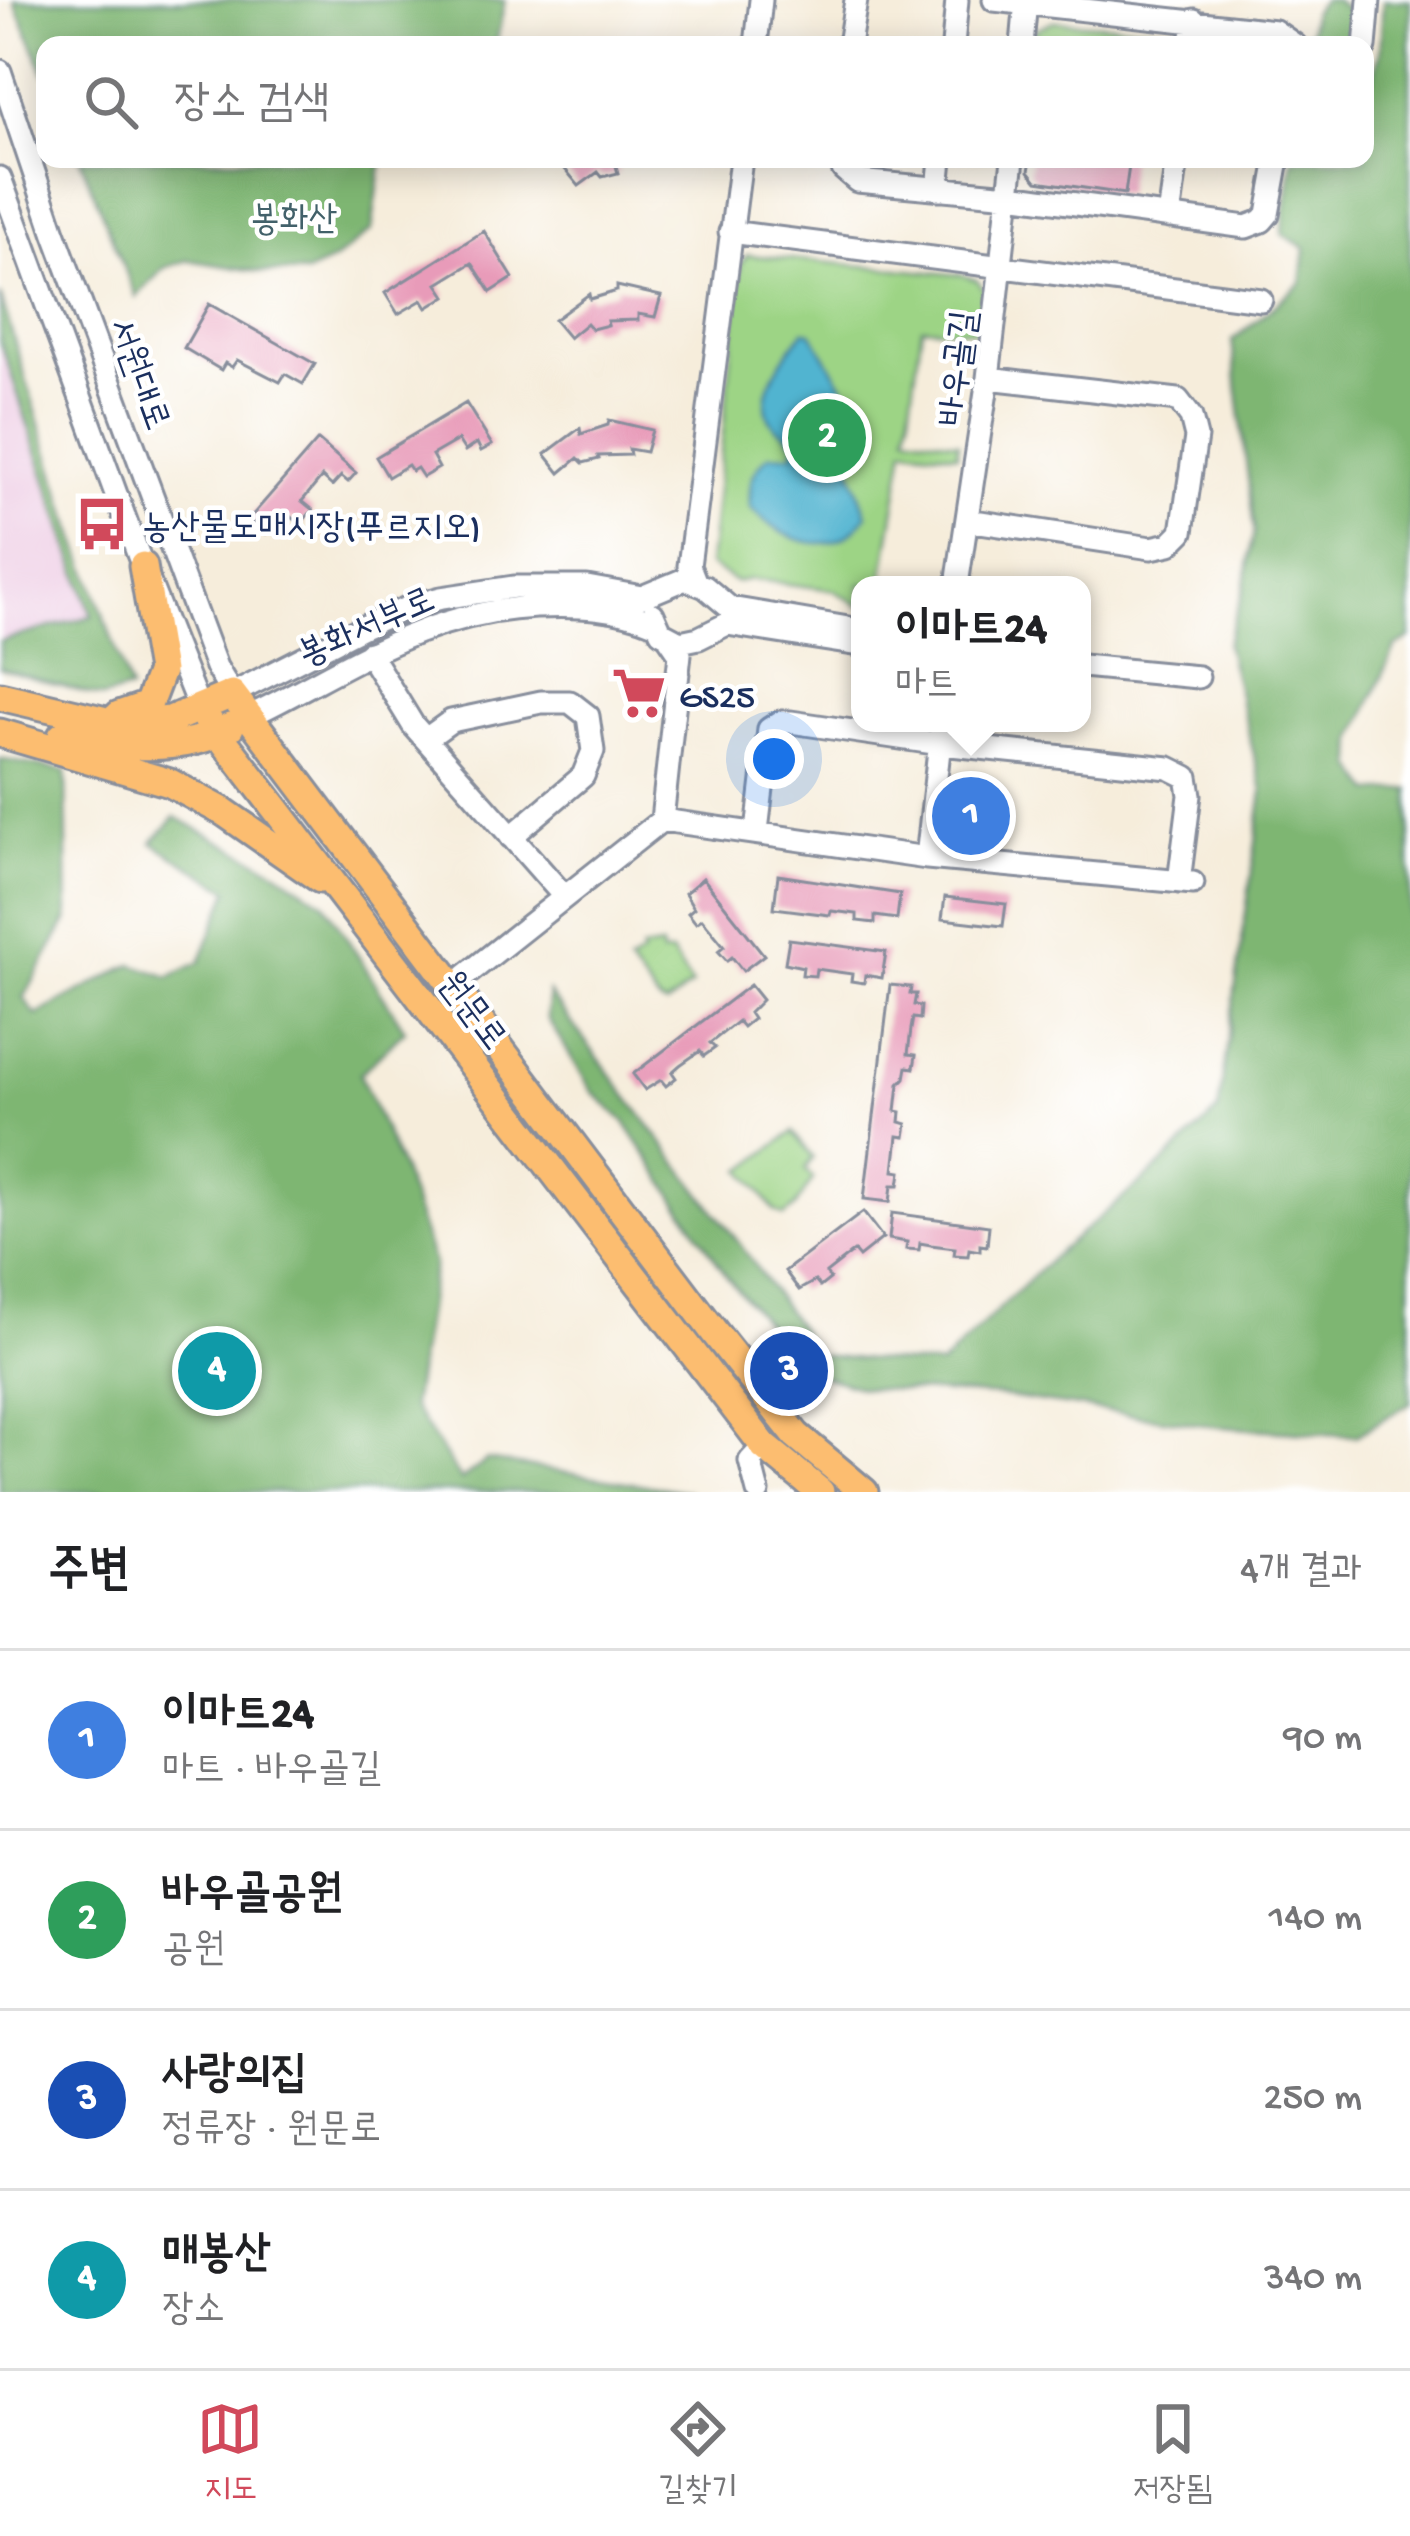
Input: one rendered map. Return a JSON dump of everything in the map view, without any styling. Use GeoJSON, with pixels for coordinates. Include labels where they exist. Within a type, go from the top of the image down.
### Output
{"type":"FeatureCollection","features":[{"type":"Feature","properties":{"kind":"main road"},"geometry":{"type":"LineString","coordinates":[[79,715],[127,715],[148,706],[159,684],[143,566]]}},
{"type":"Feature","properties":{"kind":"main road"},"geometry":{"type":"LineString","coordinates":[[0,696],[123,725],[241,705]]}},
{"type":"Feature","properties":{"kind":"main road"},"geometry":{"type":"LineString","coordinates":[[0,722],[112,745],[174,742],[218,734],[241,705]]}},
{"type":"Feature","properties":{"kind":"main road","name":"원문로"},"geometry":{"type":"LineString","coordinates":[[241,705],[700,1314],[796,1435],[864,1492]]}},
{"type":"Feature","properties":{"kind":"main road","name":"원문로"},"geometry":{"type":"LineString","coordinates":[[200,710],[764,1446],[820,1492]]}},
{"type":"Feature","properties":{"kind":"main road"},"geometry":{"type":"LineString","coordinates":[[0,733],[170,783],[224,812],[348,899]]}},
{"type":"Feature","properties":{"kind":"street"},"geometry":{"type":"LineString","coordinates":[[757,36],[761,0]]}},
{"type":"Feature","properties":{"kind":"street"},"geometry":{"type":"LineString","coordinates":[[850,36],[856,0]]}},
{"type":"Feature","properties":{"kind":"street"},"geometry":{"type":"LineString","coordinates":[[954,36],[957,0]]}},
{"type":"Feature","properties":{"kind":"street"},"geometry":{"type":"LineString","coordinates":[[994,0],[1194,20],[1275,31],[1282,36]]}},
{"type":"Feature","properties":{"kind":"street"},"geometry":{"type":"LineString","coordinates":[[1366,36],[1369,0]]}},
{"type":"Feature","properties":{"kind":"street"},"geometry":{"type":"LineString","coordinates":[[1023,36],[1026,1]]}},
{"type":"Feature","properties":{"kind":"street"},"geometry":{"type":"LineString","coordinates":[[1192,36],[1194,20]]}},
{"type":"Feature","properties":{"kind":"street","name":"서원대로"},"geometry":{"type":"LineString","coordinates":[[0,71],[54,232],[208,645],[241,705]]}},
{"type":"Feature","properties":{"kind":"street"},"geometry":{"type":"LineString","coordinates":[[686,583],[740,168]]}},
{"type":"Feature","properties":{"kind":"street"},"geometry":{"type":"LineString","coordinates":[[843,168],[857,182],[1255,225],[1268,214],[1276,168]]}},
{"type":"Feature","properties":{"kind":"street"},"geometry":{"type":"LineString","coordinates":[[938,189],[940,168]]}},
{"type":"Feature","properties":{"kind":"street","name":"바우골길"},"geometry":{"type":"LineString","coordinates":[[958,576],[988,378],[1012,168]]}},
{"type":"Feature","properties":{"kind":"street"},"geometry":{"type":"LineString","coordinates":[[1169,217],[1176,168]]}},
{"type":"Feature","properties":{"kind":"street","name":"서원대로"},"geometry":{"type":"LineString","coordinates":[[0,178],[200,710]]}},
{"type":"Feature","properties":{"kind":"street"},"geometry":{"type":"LineString","coordinates":[[730,232],[1261,300]]}},
{"type":"Feature","properties":{"kind":"street"},"geometry":{"type":"LineString","coordinates":[[967,520],[1151,548],[1170,544],[1182,532],[1196,437],[1191,417],[1178,400],[988,378]]}},
{"type":"Feature","properties":{"kind":"street"},"geometry":{"type":"LineString","coordinates":[[686,583],[730,608],[851,628]]}},
{"type":"Feature","properties":{"kind":"street"},"geometry":{"type":"LineString","coordinates":[[686,583],[716,614],[703,635]]}},
{"type":"Feature","properties":{"kind":"street"},"geometry":{"type":"LineString","coordinates":[[662,820],[668,639],[654,603],[686,583]]}},
{"type":"Feature","properties":{"kind":"street","name":"봉화서부로"},"geometry":{"type":"LineString","coordinates":[[241,705],[363,627],[411,606],[514,587],[587,587],[628,595],[686,583]]}},
{"type":"Feature","properties":{"kind":"street","name":"봉화서부로"},"geometry":{"type":"LineString","coordinates":[[241,705],[436,623],[506,609],[600,608],[668,639]]}},
{"type":"Feature","properties":{"kind":"street"},"geometry":{"type":"LineString","coordinates":[[668,639],[703,635],[727,624],[851,645]]}},
{"type":"Feature","properties":{"kind":"street"},"geometry":{"type":"LineString","coordinates":[[369,653],[426,740],[563,895]]}},
{"type":"Feature","properties":{"kind":"street"},"geometry":{"type":"LineString","coordinates":[[1091,667],[1198,676]]}},
{"type":"Feature","properties":{"kind":"street"},"geometry":{"type":"LineString","coordinates":[[426,740],[451,721],[541,702],[570,702],[588,716],[593,751],[583,776],[512,837]]}},
{"type":"Feature","properties":{"kind":"street"},"geometry":{"type":"LineString","coordinates":[[757,831],[769,729],[780,722],[851,727]]}},
{"type":"Feature","properties":{"kind":"street"},"geometry":{"type":"LineString","coordinates":[[465,976],[662,820],[927,858],[1186,883],[1187,777],[1169,768],[941,734],[927,858]]}},
{"type":"Feature","properties":{"kind":"street"},"geometry":{"type":"LineString","coordinates":[[758,1492],[750,1461],[764,1446]]}},
{"type":"Feature","properties":{"kind":"shaded area"},"geometry":{"type":"Polygon","coordinates":[[[0,341],[92,616],[4,642],[0,641],[0,341]]]}},
{"type":"Feature","properties":{"kind":"green space"},"geometry":{"type":"Polygon","coordinates":[[[14,0],[505,0],[498,36],[36,36],[36,53],[14,0]]]}},
{"type":"Feature","properties":{"kind":"green space"},"geometry":{"type":"Polygon","coordinates":[[[1323,0],[1335,0],[1351,13],[1348,36],[1309,36],[1312,12],[1323,0]]]}},
{"type":"Feature","properties":{"kind":"green space"},"geometry":{"type":"Polygon","coordinates":[[[1383,0],[1410,0],[1410,639],[1395,648],[1355,738],[1354,766],[1372,792],[1410,789],[1410,1403],[1356,1436],[1220,1427],[1000,1396],[862,1388],[806,1371],[728,1278],[624,1121],[592,1091],[547,1018],[548,992],[818,1355],[940,1366],[1058,1252],[1218,1111],[1263,791],[1226,644],[1244,589],[1254,530],[1232,341],[1301,283],[1305,248],[1282,234],[1292,168],[1374,168],[1374,73],[1383,0]]]}},
{"type":"Feature","properties":{"kind":"green space"},"geometry":{"type":"Polygon","coordinates":[[[1053,21],[1158,28],[1168,36],[1035,36],[1035,30],[1053,21]]]}},
{"type":"Feature","properties":{"kind":"green space","name":"봉화산"},"geometry":{"type":"Polygon","coordinates":[[[84,168],[381,168],[372,230],[333,261],[306,273],[261,272],[188,260],[164,268],[136,297],[84,168]]]}},
{"type":"Feature","properties":{"kind":"green space"},"geometry":{"type":"Polygon","coordinates":[[[747,255],[962,275],[977,280],[984,290],[976,331],[922,327],[907,434],[958,442],[957,454],[905,448],[884,576],[851,576],[851,601],[833,590],[751,579],[735,582],[709,565],[741,263],[747,255]]]}},
{"type":"Feature","properties":{"kind":"green space"},"geometry":{"type":"Polygon","coordinates":[[[0,294],[67,512],[130,690],[103,698],[0,668],[0,641],[92,616],[0,341],[0,294]]]}},
{"type":"Feature","properties":{"kind":"green space"},"geometry":{"type":"Polygon","coordinates":[[[0,759],[66,771],[68,919],[24,998],[36,1015],[132,964],[169,977],[200,962],[229,890],[152,843],[175,817],[270,867],[324,902],[405,1030],[360,1074],[402,1171],[434,1264],[412,1406],[461,1480],[487,1460],[690,1492],[0,1492],[0,759]]]}},
{"type":"Feature","properties":{"kind":"green space"},"geometry":{"type":"Polygon","coordinates":[[[661,947],[662,954],[671,953],[692,985],[666,1005],[629,964],[642,955],[641,950],[661,947]]]}},
{"type":"Feature","properties":{"kind":"green space"},"geometry":{"type":"Polygon","coordinates":[[[793,1132],[813,1158],[805,1169],[813,1179],[784,1216],[743,1170],[793,1132]]]}},
{"type":"Feature","properties":{"kind":"water"},"geometry":{"type":"Polygon","coordinates":[[[804,331],[811,332],[861,416],[843,445],[867,515],[854,530],[825,543],[794,538],[750,507],[758,467],[769,455],[793,454],[795,444],[774,425],[766,402],[774,376],[804,331]]]}},
{"type":"Feature","properties":{"kind":"building"},"geometry":{"type":"Polygon","coordinates":[[[564,168],[617,168],[618,173],[602,177],[598,172],[579,186],[564,168]]]}},
{"type":"Feature","properties":{"kind":"building"},"geometry":{"type":"Polygon","coordinates":[[[1129,168],[1125,194],[1037,181],[1029,171],[1129,168]]]}},
{"type":"Feature","properties":{"kind":"building"},"geometry":{"type":"Polygon","coordinates":[[[484,231],[513,278],[491,292],[472,263],[438,284],[446,296],[427,308],[422,300],[398,314],[385,293],[484,231]]]}},
{"type":"Feature","properties":{"kind":"building"},"geometry":{"type":"Polygon","coordinates":[[[617,286],[661,296],[655,317],[638,314],[638,320],[607,321],[608,325],[592,329],[587,323],[569,338],[554,320],[589,294],[590,299],[617,291],[617,286]]]}},
{"type":"Feature","properties":{"kind":"building"},"geometry":{"type":"Polygon","coordinates":[[[209,304],[315,364],[303,384],[285,374],[280,382],[237,360],[232,367],[225,363],[221,370],[184,348],[209,304]]]}},
{"type":"Feature","properties":{"kind":"building"},"geometry":{"type":"Polygon","coordinates":[[[466,403],[492,445],[481,451],[477,443],[465,451],[458,440],[432,455],[439,468],[423,477],[408,465],[388,477],[376,457],[466,403]]]}},
{"type":"Feature","properties":{"kind":"building"},"geometry":{"type":"Polygon","coordinates":[[[609,420],[652,430],[646,452],[629,449],[630,455],[598,456],[583,463],[578,458],[560,473],[545,454],[580,428],[581,434],[608,425],[609,420]]]}},
{"type":"Feature","properties":{"kind":"building"},"geometry":{"type":"Polygon","coordinates":[[[318,440],[356,473],[348,482],[341,476],[332,486],[322,477],[302,501],[313,510],[300,524],[292,517],[287,522],[281,517],[266,534],[249,519],[318,440]]]}},
{"type":"Feature","properties":{"kind":"building"},"geometry":{"type":"Polygon","coordinates":[[[778,875],[900,894],[897,919],[875,916],[875,923],[857,921],[857,914],[774,908],[778,875]]]}},
{"type":"Feature","properties":{"kind":"building"},"geometry":{"type":"Polygon","coordinates":[[[703,878],[764,955],[743,971],[732,957],[727,961],[718,951],[724,946],[702,919],[696,923],[688,913],[694,908],[685,893],[703,878]]]}},
{"type":"Feature","properties":{"kind":"building"},"geometry":{"type":"Polygon","coordinates":[[[945,897],[1006,904],[1003,926],[942,919],[945,897]]]}},
{"type":"Feature","properties":{"kind":"building"},"geometry":{"type":"Polygon","coordinates":[[[789,939],[886,952],[882,978],[865,975],[864,983],[851,981],[852,974],[816,969],[815,976],[802,975],[803,967],[785,963],[789,939]]]}},
{"type":"Feature","properties":{"kind":"building"},"geometry":{"type":"Polygon","coordinates":[[[750,985],[762,1000],[749,1013],[753,1019],[743,1027],[738,1021],[710,1043],[715,1048],[704,1056],[700,1051],[680,1065],[672,1072],[676,1078],[666,1086],[661,1080],[645,1090],[633,1074],[750,985]]]}},
{"type":"Feature","properties":{"kind":"building"},"geometry":{"type":"Polygon","coordinates":[[[890,985],[911,987],[910,994],[916,994],[914,1005],[921,1006],[920,1019],[913,1018],[908,1054],[916,1055],[914,1068],[907,1067],[899,1084],[896,1111],[901,1112],[900,1122],[907,1124],[905,1137],[898,1136],[894,1171],[901,1172],[899,1185],[892,1185],[890,1202],[864,1199],[890,985]]]}},
{"type":"Feature","properties":{"kind":"building"},"geometry":{"type":"Polygon","coordinates":[[[863,1212],[883,1238],[859,1257],[854,1251],[845,1258],[826,1273],[830,1279],[820,1287],[815,1281],[799,1290],[785,1271],[863,1212]]]}},
{"type":"Feature","properties":{"kind":"building"},"geometry":{"type":"Polygon","coordinates":[[[892,1213],[989,1226],[987,1246],[980,1245],[980,1251],[969,1249],[968,1256],[954,1255],[955,1248],[920,1243],[919,1250],[906,1249],[907,1242],[889,1239],[892,1213]]]}},
{"type":"Feature","properties":{"kind":"place","name":"바우골공원"},"geometry":{"type":"Point","coordinates":[827,438]}},
{"type":"Feature","properties":{"kind":"place","name":"농산물도매시장(푸르지오)"},"geometry":{"type":"Point","coordinates":[102,524]}},
{"type":"Feature","properties":{"kind":"place","name":"GS25"},"geometry":{"type":"Point","coordinates":[639,693]}},
{"type":"Feature","properties":{"kind":"place","name":"이마트24"},"geometry":{"type":"Point","coordinates":[971,816]}},
{"type":"Feature","properties":{"kind":"place","name":"매봉산"},"geometry":{"type":"Point","coordinates":[217,1371]}},
{"type":"Feature","properties":{"kind":"place","name":"사랑의집"},"geometry":{"type":"Point","coordinates":[789,1371]}}]}
